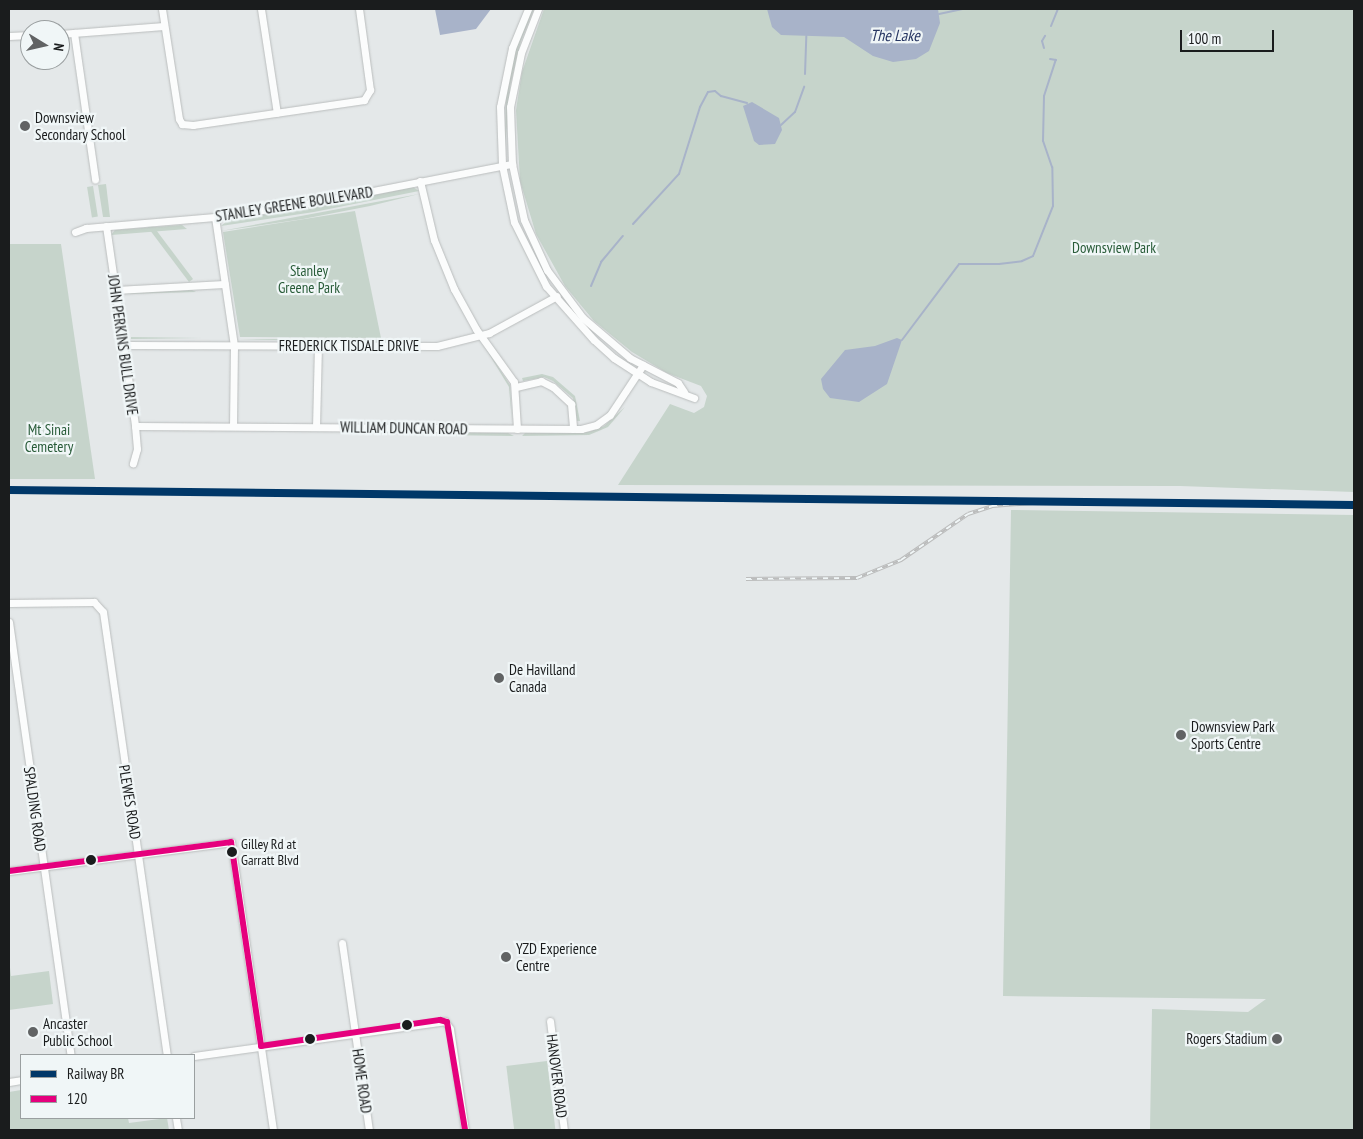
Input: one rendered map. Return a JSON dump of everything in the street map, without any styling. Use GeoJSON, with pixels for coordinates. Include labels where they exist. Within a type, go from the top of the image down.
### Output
{"type":"FeatureCollection","features":[{"type":"Feature","properties":{"kind":"street"},"geometry":{"type":"LineString","coordinates":[[162,9],[182,124],[202,124],[364,100],[369,96],[370,81],[359,9]]}},
{"type":"Feature","properties":{"kind":"street"},"geometry":{"type":"LineString","coordinates":[[261,9],[276,113]]}},
{"type":"Feature","properties":{"kind":"street"},"geometry":{"type":"LineString","coordinates":[[528,9],[512,48],[502,89],[502,165],[514,222],[554,298],[594,340],[638,374],[674,393],[684,392]]}},
{"type":"Feature","properties":{"kind":"street"},"geometry":{"type":"LineString","coordinates":[[538,9],[521,53],[513,90],[510,121],[512,164],[524,220],[561,293],[606,339],[643,366],[678,384],[684,392],[694,398]]}},
{"type":"Feature","properties":{"kind":"street"},"geometry":{"type":"LineString","coordinates":[[70,33],[164,26]]}},
{"type":"Feature","properties":{"kind":"street"},"geometry":{"type":"LineString","coordinates":[[74,33],[95,179]]}},
{"type":"Feature","properties":{"kind":"street","name":"STANLEY GREENE BOULEVARD"},"geometry":{"type":"LineString","coordinates":[[76,232],[106,226],[216,217],[316,202],[512,164]]}},
{"type":"Feature","properties":{"kind":"street"},"geometry":{"type":"LineString","coordinates":[[420,181],[442,263],[481,336],[516,387],[517,429]]}},
{"type":"Feature","properties":{"kind":"street"},"geometry":{"type":"LineString","coordinates":[[216,217],[234,345],[233,426]]}},
{"type":"Feature","properties":{"kind":"street","name":"JOHN PERKINS BULL DRIVE"},"geometry":{"type":"LineString","coordinates":[[106,226],[135,426],[137,449],[133,463]]}},
{"type":"Feature","properties":{"kind":"street"},"geometry":{"type":"LineString","coordinates":[[116,290],[225,284]]}},
{"type":"Feature","properties":{"kind":"street","name":"FREDERICK TISDALE DRIVE"},"geometry":{"type":"LineString","coordinates":[[123,345],[425,347],[481,336],[516,321],[561,293]]}},
{"type":"Feature","properties":{"kind":"street"},"geometry":{"type":"LineString","coordinates":[[316,427],[318,347]]}},
{"type":"Feature","properties":{"kind":"street","name":"WILLIAM DUNCAN ROAD"},"geometry":{"type":"LineString","coordinates":[[135,426],[587,428],[603,421],[643,366]]}},
{"type":"Feature","properties":{"kind":"street"},"geometry":{"type":"LineString","coordinates":[[516,387],[541,381],[553,387],[571,404],[573,429]]}},
{"type":"Feature","properties":{"kind":"street","name":"PLEWES ROAD"},"geometry":{"type":"LineString","coordinates":[[9,603],[94,602],[102,609],[167,1054]]}},
{"type":"Feature","properties":{"kind":"street","name":"SPALDING ROAD"},"geometry":{"type":"LineString","coordinates":[[9,622],[71,1054]]}},
{"type":"Feature","properties":{"kind":"street"},"geometry":{"type":"LineString","coordinates":[[9,871],[138,852],[231,842],[274,1130]]}},
{"type":"Feature","properties":{"kind":"street","name":"HOME ROAD"},"geometry":{"type":"LineString","coordinates":[[342,942],[369,1130]]}},
{"type":"Feature","properties":{"kind":"street","name":"HANOVER ROAD"},"geometry":{"type":"LineString","coordinates":[[550,1021],[564,1130]]}},
{"type":"Feature","properties":{"kind":"street"},"geometry":{"type":"LineString","coordinates":[[195,1056],[355,1032],[447,1022],[465,1130]]}},
{"type":"Feature","properties":{"kind":"green space"},"geometry":{"type":"Polygon","coordinates":[[[531,9],[534,9],[521,41],[510,86],[505,149],[506,92],[514,55],[531,9]]]}},
{"type":"Feature","properties":{"kind":"green space","name":"Downsview Park"},"geometry":{"type":"Polygon","coordinates":[[[544,9],[1354,9],[1354,492],[1180,486],[618,485],[670,404],[694,413],[704,407],[707,396],[701,386],[667,373],[632,352],[594,321],[565,286],[536,234],[520,181],[516,110],[522,72],[544,9]]]}},
{"type":"Feature","properties":{"kind":"green space"},"geometry":{"type":"Polygon","coordinates":[[[106,184],[110,217],[103,217],[98,185],[106,184]]]}},
{"type":"Feature","properties":{"kind":"green space"},"geometry":{"type":"Polygon","coordinates":[[[93,186],[98,217],[92,218],[87,187],[93,186]]]}},
{"type":"Feature","properties":{"kind":"green space"},"geometry":{"type":"Polygon","coordinates":[[[413,187],[419,191],[314,212],[221,226],[228,220],[322,206],[413,187]]]}},
{"type":"Feature","properties":{"kind":"green space"},"geometry":{"type":"Polygon","coordinates":[[[419,194],[303,219],[221,231],[419,194]]]}},
{"type":"Feature","properties":{"kind":"green space","name":"Stanley Greene Park"},"geometry":{"type":"Polygon","coordinates":[[[355,211],[381,338],[240,337],[223,232],[355,211]]]}},
{"type":"Feature","properties":{"kind":"green space"},"geometry":{"type":"Polygon","coordinates":[[[151,223],[193,279],[189,282],[147,226],[151,223]]]}},
{"type":"Feature","properties":{"kind":"green space"},"geometry":{"type":"Polygon","coordinates":[[[182,225],[187,229],[111,235],[115,230],[182,225]]]}},
{"type":"Feature","properties":{"kind":"green space","name":"Mt Sinai Cemetery"},"geometry":{"type":"Polygon","coordinates":[[[9,244],[61,244],[95,479],[9,479],[9,244]]]}},
{"type":"Feature","properties":{"kind":"green space"},"geometry":{"type":"Polygon","coordinates":[[[192,290],[196,292],[125,294],[126,293],[192,290]]]}},
{"type":"Feature","properties":{"kind":"green space"},"geometry":{"type":"Polygon","coordinates":[[[131,337],[202,338],[131,339],[131,337]]]}},
{"type":"Feature","properties":{"kind":"green space"},"geometry":{"type":"Polygon","coordinates":[[[239,339],[262,339],[398,340],[395,343],[239,339]]]}},
{"type":"Feature","properties":{"kind":"green space"},"geometry":{"type":"Polygon","coordinates":[[[483,344],[510,385],[512,421],[509,387],[483,344]]]}},
{"type":"Feature","properties":{"kind":"green space"},"geometry":{"type":"Polygon","coordinates":[[[542,374],[553,377],[575,396],[580,421],[577,421],[573,398],[553,381],[544,377],[523,381],[522,378],[542,374]]]}},
{"type":"Feature","properties":{"kind":"green space"},"geometry":{"type":"Polygon","coordinates":[[[625,407],[608,427],[589,435],[522,436],[525,433],[589,432],[604,426],[625,407]]]}},
{"type":"Feature","properties":{"kind":"green space"},"geometry":{"type":"Polygon","coordinates":[[[445,432],[508,433],[514,436],[442,435],[445,432]]]}},
{"type":"Feature","properties":{"kind":"green space","name":"Downsview Park Sports Centre"},"geometry":{"type":"Polygon","coordinates":[[[1011,510],[1354,515],[1354,1130],[1150,1130],[1152,1009],[1248,1012],[1266,999],[1003,996],[1011,510]]]}},
{"type":"Feature","properties":{"kind":"green space"},"geometry":{"type":"Polygon","coordinates":[[[9,959],[11,976],[49,971],[53,1004],[9,1010],[9,959]]]}},
{"type":"Feature","properties":{"kind":"green space"},"geometry":{"type":"Polygon","coordinates":[[[547,1061],[555,1130],[514,1130],[506,1066],[547,1061]]]}},
{"type":"Feature","properties":{"kind":"green space"},"geometry":{"type":"Polygon","coordinates":[[[20,1090],[20,1119],[128,1119],[129,1123],[167,1119],[169,1130],[9,1130],[9,1092],[20,1090]]]}},
{"type":"Feature","properties":{"kind":"water"},"geometry":{"type":"Polygon","coordinates":[[[435,9],[491,9],[476,29],[440,35],[435,9]]]}},
{"type":"Feature","properties":{"kind":"water","name":"The Lake"},"geometry":{"type":"Polygon","coordinates":[[[767,9],[938,9],[940,23],[929,51],[916,59],[893,62],[873,56],[844,37],[781,35],[772,27],[767,9]]]}},
{"type":"Feature","properties":{"kind":"water"},"geometry":{"type":"Polygon","coordinates":[[[752,102],[779,118],[782,130],[775,144],[759,145],[754,141],[743,106],[752,102]]]}},
{"type":"Feature","properties":{"kind":"water"},"geometry":{"type":"Polygon","coordinates":[[[897,338],[902,340],[887,384],[859,402],[830,398],[823,389],[821,379],[845,350],[875,346],[897,338]]]}},
{"type":"Feature","properties":{"kind":"waterway"},"geometry":{"type":"LineString","coordinates":[[939,14],[962,9]]}},
{"type":"Feature","properties":{"kind":"waterway"},"geometry":{"type":"LineString","coordinates":[[1051,26],[1058,9]]}},
{"type":"Feature","properties":{"kind":"waterway"},"geometry":{"type":"LineString","coordinates":[[805,74],[806,36]]}},
{"type":"Feature","properties":{"kind":"waterway"},"geometry":{"type":"LineString","coordinates":[[1044,48],[1042,41],[1045,36]]}},
{"type":"Feature","properties":{"kind":"waterway"},"geometry":{"type":"LineString","coordinates":[[902,340],[959,264],[999,264],[1022,261],[1033,256],[1053,206],[1052,167],[1043,141],[1044,96],[1056,60],[1050,59]]}},
{"type":"Feature","properties":{"kind":"waterway"},"geometry":{"type":"LineString","coordinates":[[781,125],[795,112],[804,87]]}},
{"type":"Feature","properties":{"kind":"waterway"},"geometry":{"type":"LineString","coordinates":[[633,224],[679,174],[700,107],[708,92],[715,91],[721,96],[747,103]]}},
{"type":"Feature","properties":{"kind":"waterway"},"geometry":{"type":"LineString","coordinates":[[591,286],[601,262],[623,236]]}},
{"type":"Feature","properties":{"kind":"railway"},"geometry":{"type":"LineString","coordinates":[[746,579],[857,578],[901,560],[968,514],[992,506],[1046,502]]}},
{"type":"Feature","properties":{"kind":"rail line","name":"BR"},"geometry":{"type":"LineString","coordinates":[[9,490],[1354,505]]}},
{"type":"Feature","properties":{"kind":"transit line","name":"120"},"geometry":{"type":"LineString","coordinates":[[231,842],[261,1046]]}},
{"type":"Feature","properties":{"kind":"transit line","name":"120"},"geometry":{"type":"LineString","coordinates":[[9,871],[231,842]]}},
{"type":"Feature","properties":{"kind":"transit line","name":"120"},"geometry":{"type":"LineString","coordinates":[[261,1046],[440,1020],[447,1022]]}},
{"type":"Feature","properties":{"kind":"transit line","name":"120"},"geometry":{"type":"LineString","coordinates":[[447,1022],[465,1130]]}},
{"type":"Feature","properties":{"kind":"place","name":"Downsview Secondary School"},"geometry":{"type":"Point","coordinates":[25,126]}},
{"type":"Feature","properties":{"kind":"place","name":"De Havilland Canada"},"geometry":{"type":"Point","coordinates":[499,678]}},
{"type":"Feature","properties":{"kind":"place","name":"Downsview Park Sports Centre"},"geometry":{"type":"Point","coordinates":[1181,735]}},
{"type":"Feature","properties":{"kind":"place","name":"Gilley Rd at Garratt Blvd"},"geometry":{"type":"Point","coordinates":[232,852]}},
{"type":"Feature","properties":{"kind":"place","name":"YZD Experience Centre"},"geometry":{"type":"Point","coordinates":[506,957]}},
{"type":"Feature","properties":{"kind":"place","name":"Ancaster Public School"},"geometry":{"type":"Point","coordinates":[33,1032]}},
{"type":"Feature","properties":{"kind":"place","name":"Rogers Stadium"},"geometry":{"type":"Point","coordinates":[1277,1039]}}]}
